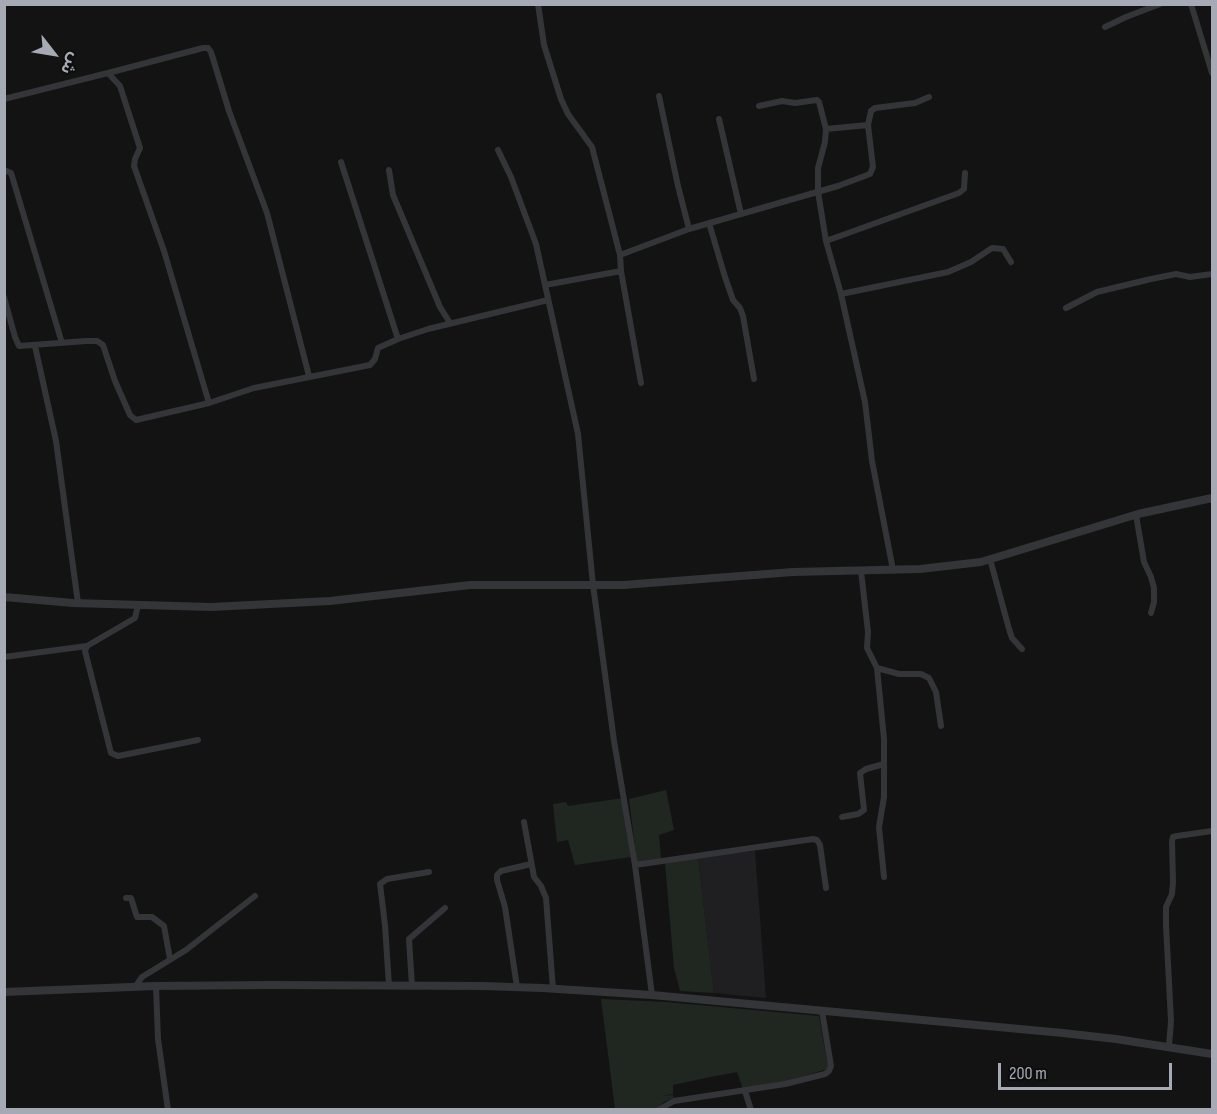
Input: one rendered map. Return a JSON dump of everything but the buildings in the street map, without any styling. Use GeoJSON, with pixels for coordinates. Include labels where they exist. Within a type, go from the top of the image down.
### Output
{"type":"FeatureCollection","features":[{"type":"Feature","properties":{"kind":"street"},"geometry":{"type":"LineString","coordinates":[[538,4],[544,45],[561,99],[568,114],[592,147],[620,255],[641,383]]}},
{"type":"Feature","properties":{"kind":"street"},"geometry":{"type":"LineString","coordinates":[[1105,27],[1126,16],[1160,4]]}},
{"type":"Feature","properties":{"kind":"street"},"geometry":{"type":"LineString","coordinates":[[1191,4],[1212,73]]}},
{"type":"Feature","properties":{"kind":"street"},"geometry":{"type":"LineString","coordinates":[[4,99],[208,48],[267,213],[309,376]]}},
{"type":"Feature","properties":{"kind":"street"},"geometry":{"type":"LineString","coordinates":[[108,73],[120,86],[126,101],[140,148],[134,166],[164,251],[209,403]]}},
{"type":"Feature","properties":{"kind":"street"},"geometry":{"type":"LineString","coordinates":[[659,96],[678,186],[690,229]]}},
{"type":"Feature","properties":{"kind":"street"},"geometry":{"type":"LineString","coordinates":[[620,255],[690,229],[860,179],[873,171],[868,119],[875,108],[915,103],[929,97]]}},
{"type":"Feature","properties":{"kind":"street"},"geometry":{"type":"LineString","coordinates":[[759,106],[782,101],[795,103],[817,100],[826,129],[818,168],[818,192],[826,241],[841,294],[865,402],[872,461],[893,570]]}},
{"type":"Feature","properties":{"kind":"street"},"geometry":{"type":"LineString","coordinates":[[719,119],[741,214]]}},
{"type":"Feature","properties":{"kind":"street"},"geometry":{"type":"LineString","coordinates":[[826,129],[868,125]]}},
{"type":"Feature","properties":{"kind":"street"},"geometry":{"type":"LineString","coordinates":[[498,150],[511,177],[536,244],[578,434],[593,585],[614,741],[635,865],[651,995]]}},
{"type":"Feature","properties":{"kind":"street"},"geometry":{"type":"LineString","coordinates":[[341,162],[398,339]]}},
{"type":"Feature","properties":{"kind":"street"},"geometry":{"type":"LineString","coordinates":[[4,170],[11,173],[62,343]]}},
{"type":"Feature","properties":{"kind":"street"},"geometry":{"type":"LineString","coordinates":[[389,170],[393,195],[440,307],[450,324]]}},
{"type":"Feature","properties":{"kind":"street"},"geometry":{"type":"LineString","coordinates":[[826,241],[959,193],[964,189],[965,173]]}},
{"type":"Feature","properties":{"kind":"street"},"geometry":{"type":"LineString","coordinates":[[709,223],[733,300],[743,316],[754,379]]}},
{"type":"Feature","properties":{"kind":"street"},"geometry":{"type":"LineString","coordinates":[[841,294],[948,272],[971,262],[992,248],[1003,249],[1011,262]]}},
{"type":"Feature","properties":{"kind":"street"},"geometry":{"type":"LineString","coordinates":[[544,285],[621,271]]}},
{"type":"Feature","properties":{"kind":"street"},"geometry":{"type":"LineString","coordinates":[[1066,308],[1097,292],[1151,279],[1176,274],[1190,277],[1212,274]]}},
{"type":"Feature","properties":{"kind":"street"},"geometry":{"type":"LineString","coordinates":[[4,297],[18,344],[21,347],[97,341],[103,345],[115,381],[132,419],[136,420],[209,403],[254,388],[370,365],[375,359],[378,348],[398,339],[548,300]]}},
{"type":"Feature","properties":{"kind":"street"},"geometry":{"type":"LineString","coordinates":[[35,346],[56,441],[78,603]]}},
{"type":"Feature","properties":{"kind":"street"},"geometry":{"type":"LineString","coordinates":[[4,597],[78,603],[212,607],[330,601],[489,584],[651,584],[793,572],[893,570],[955,565],[990,559],[1136,515],[1212,498]]}},
{"type":"Feature","properties":{"kind":"street"},"geometry":{"type":"LineString","coordinates":[[1136,515],[1144,561],[1154,588],[1151,613]]}},
{"type":"Feature","properties":{"kind":"street"},"geometry":{"type":"LineString","coordinates":[[990,559],[1012,638],[1022,649]]}},
{"type":"Feature","properties":{"kind":"street"},"geometry":{"type":"LineString","coordinates":[[861,571],[868,632],[867,648],[877,668],[884,764],[884,797],[879,827],[884,877]]}},
{"type":"Feature","properties":{"kind":"street"},"geometry":{"type":"LineString","coordinates":[[4,657],[87,646],[135,618],[138,605]]}},
{"type":"Feature","properties":{"kind":"street"},"geometry":{"type":"LineString","coordinates":[[87,646],[85,651],[111,753],[118,756],[198,740]]}},
{"type":"Feature","properties":{"kind":"street"},"geometry":{"type":"LineString","coordinates":[[877,668],[899,674],[921,674],[929,678],[936,692],[940,726]]}},
{"type":"Feature","properties":{"kind":"street"},"geometry":{"type":"LineString","coordinates":[[842,817],[858,814],[864,810],[860,776],[862,771],[884,764]]}},
{"type":"Feature","properties":{"kind":"street"},"geometry":{"type":"LineString","coordinates":[[524,822],[534,877],[546,898],[553,988]]}},
{"type":"Feature","properties":{"kind":"street"},"geometry":{"type":"LineString","coordinates":[[1169,1046],[1171,1021],[1166,907],[1172,894],[1172,841],[1173,837],[1212,831]]}},
{"type":"Feature","properties":{"kind":"street"},"geometry":{"type":"LineString","coordinates":[[635,865],[813,838],[818,840],[820,845],[826,888]]}},
{"type":"Feature","properties":{"kind":"street"},"geometry":{"type":"LineString","coordinates":[[517,987],[506,907],[497,875],[501,871],[531,864]]}},
{"type":"Feature","properties":{"kind":"street"},"geometry":{"type":"LineString","coordinates":[[389,986],[380,884],[387,879],[429,872]]}},
{"type":"Feature","properties":{"kind":"street"},"geometry":{"type":"LineString","coordinates":[[135,987],[142,977],[186,950],[255,896]]}},
{"type":"Feature","properties":{"kind":"street"},"geometry":{"type":"LineString","coordinates":[[126,898],[131,898],[137,917],[152,917],[164,926],[170,959]]}},
{"type":"Feature","properties":{"kind":"street"},"geometry":{"type":"LineString","coordinates":[[412,986],[409,939],[445,908]]}},
{"type":"Feature","properties":{"kind":"street"},"geometry":{"type":"LineString","coordinates":[[4,992],[156,986],[553,988],[651,995],[1084,1036],[1169,1046],[1212,1054]]}},
{"type":"Feature","properties":{"kind":"street"},"geometry":{"type":"LineString","coordinates":[[156,986],[158,1039],[168,1110]]}},
{"type":"Feature","properties":{"kind":"street"},"geometry":{"type":"LineString","coordinates":[[658,1110],[663,1105],[674,1101],[785,1084],[825,1074],[831,1066],[822,1011]]}},
{"type":"Feature","properties":{"kind":"street"},"geometry":{"type":"LineString","coordinates":[[745,1090],[751,1110]]}},
{"type":"Feature","properties":{"kind":"shaded area"},"geometry":{"type":"Polygon","coordinates":[[[666,790],[674,830],[659,835],[661,858],[637,863],[629,799],[666,790]]]}},
{"type":"Feature","properties":{"kind":"shaded area"},"geometry":{"type":"Polygon","coordinates":[[[623,798],[631,857],[575,865],[568,840],[557,842],[553,804],[566,802],[568,806],[623,798]]]}},
{"type":"Feature","properties":{"kind":"shaded area"},"geometry":{"type":"Polygon","coordinates":[[[755,851],[766,998],[714,993],[698,858],[755,851]]]}},
{"type":"Feature","properties":{"kind":"shaded area"},"geometry":{"type":"Polygon","coordinates":[[[698,858],[714,993],[680,991],[674,968],[665,863],[698,858]]]}},
{"type":"Feature","properties":{"kind":"shaded area"},"geometry":{"type":"Polygon","coordinates":[[[601,999],[666,1002],[819,1016],[828,1066],[827,1069],[777,1084],[743,1089],[737,1072],[710,1077],[673,1085],[673,1094],[662,1096],[673,1095],[674,1098],[655,1109],[615,1109],[601,999]]]}}]}
